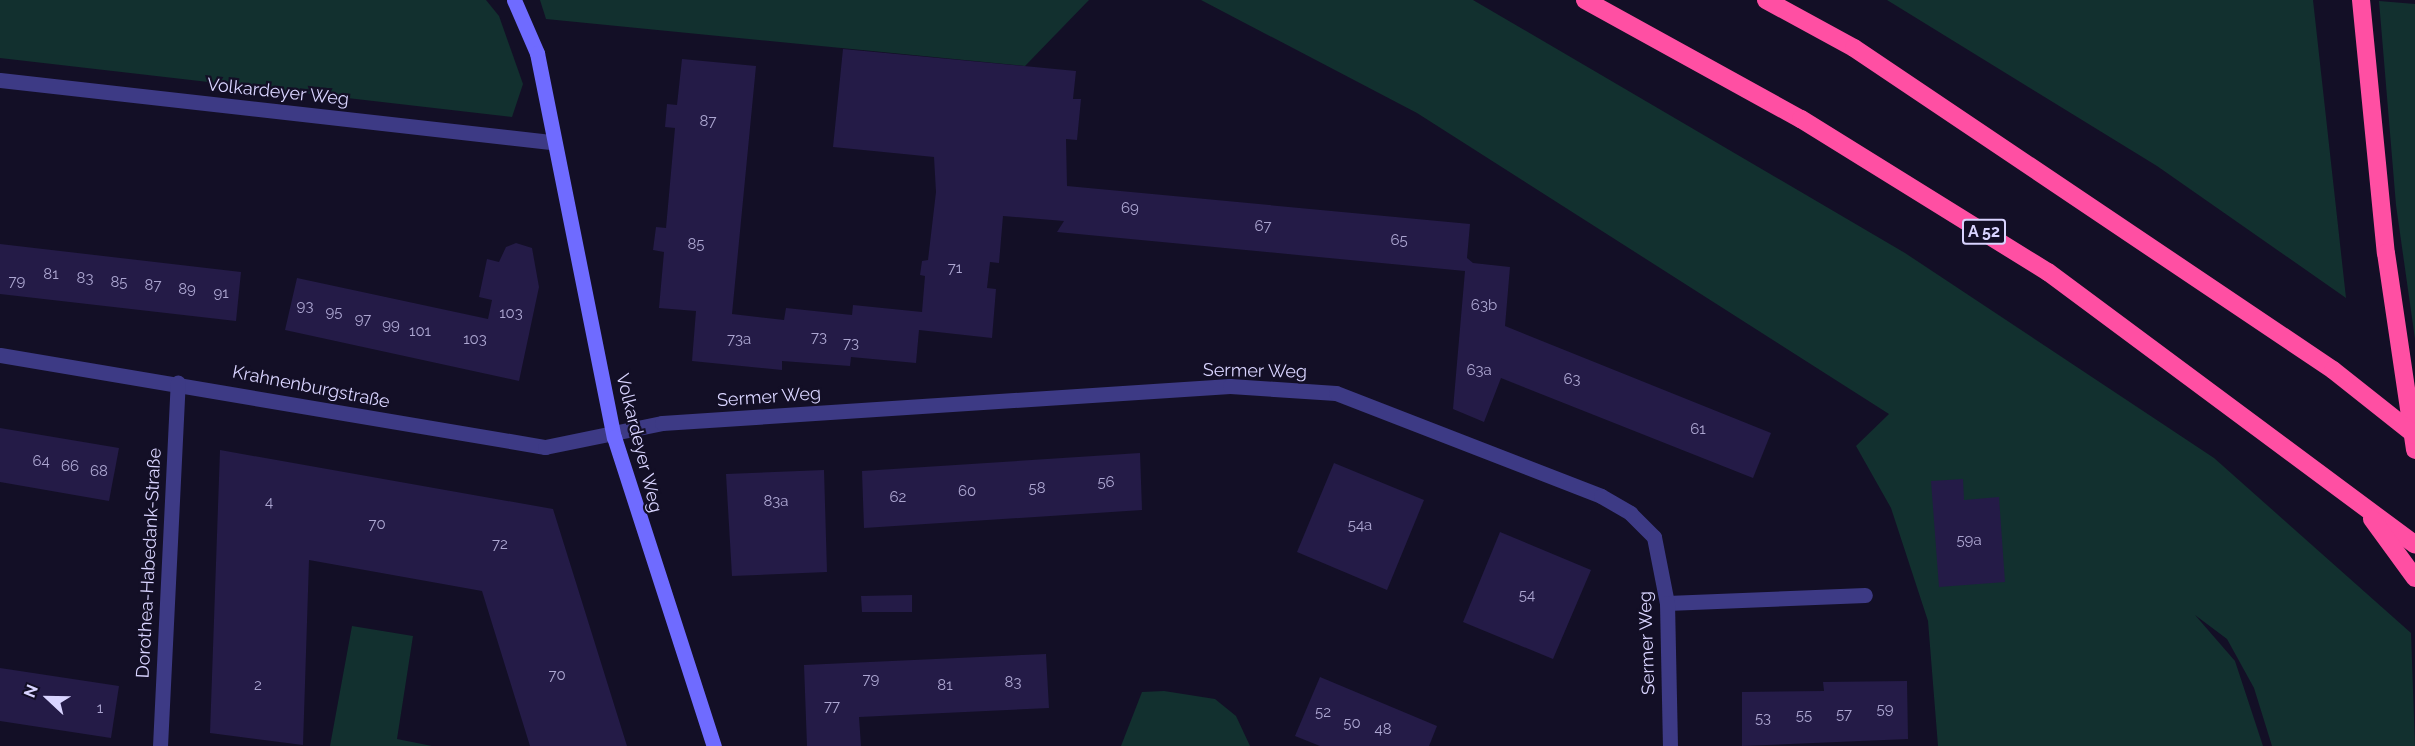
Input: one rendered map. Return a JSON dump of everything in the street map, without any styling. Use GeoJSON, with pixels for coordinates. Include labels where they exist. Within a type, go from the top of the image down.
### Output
{"type":"FeatureCollection","features":[{"type":"Feature","properties":{"kind":"highway","name":"A 52"},"geometry":{"type":"LineString","coordinates":[[1585,0],[1801,119],[2048,272],[2358,500],[2415,545]]}},
{"type":"Feature","properties":{"kind":"highway"},"geometry":{"type":"LineString","coordinates":[[1766,0],[1854,48],[2333,370],[2415,435]]}},
{"type":"Feature","properties":{"kind":"highway"},"geometry":{"type":"LineString","coordinates":[[2361,0],[2386,253],[2415,450]]}},
{"type":"Feature","properties":{"kind":"highway"},"geometry":{"type":"LineString","coordinates":[[2358,500],[2415,578]]}},
{"type":"Feature","properties":{"kind":"street","name":"Volkardeyer Weg"},"geometry":{"type":"LineString","coordinates":[[514,0],[537,53],[551,142],[614,437],[714,746]]}},
{"type":"Feature","properties":{"kind":"street","name":"Volkardeyer Weg"},"geometry":{"type":"LineString","coordinates":[[0,80],[551,142]]}},
{"type":"Feature","properties":{"kind":"street","name":"Krahnenburgstraße"},"geometry":{"type":"LineString","coordinates":[[0,355],[178,382],[545,447],[614,437]]}},
{"type":"Feature","properties":{"kind":"street","name":"Dorothea-Habedank-Straße"},"geometry":{"type":"LineString","coordinates":[[160,746],[178,382]]}},
{"type":"Feature","properties":{"kind":"street","name":"Sermer Weg"},"geometry":{"type":"LineString","coordinates":[[614,437],[662,423],[1230,386],[1336,393],[1601,496],[1630,513],[1654,537],[1667,603],[1670,746]]}},
{"type":"Feature","properties":{"kind":"street"},"geometry":{"type":"LineString","coordinates":[[1667,603],[1865,595]]}},
{"type":"Feature","properties":{"kind":"green space"},"geometry":{"type":"Polygon","coordinates":[[[0,0],[486,0],[499,16],[523,84],[512,117],[0,58],[0,0]]]}},
{"type":"Feature","properties":{"kind":"green space"},"geometry":{"type":"Polygon","coordinates":[[[540,0],[1089,0],[1025,66],[546,19],[540,0]]]}},
{"type":"Feature","properties":{"kind":"green space"},"geometry":{"type":"Polygon","coordinates":[[[1201,0],[1473,0],[1905,253],[2214,458],[2411,633],[2415,746],[2272,746],[2254,688],[2227,639],[2195,615],[2235,661],[2263,746],[1938,746],[1928,621],[1891,508],[1856,446],[1889,414],[1417,113],[1201,0]]]}},
{"type":"Feature","properties":{"kind":"green space"},"geometry":{"type":"Polygon","coordinates":[[[1887,0],[2313,0],[2346,298],[2157,166],[1887,0]]]}},
{"type":"Feature","properties":{"kind":"green space"},"geometry":{"type":"Polygon","coordinates":[[[2379,1],[2415,4],[2415,339],[2396,205],[2379,1]]]}},
{"type":"Feature","properties":{"kind":"green space"},"geometry":{"type":"Polygon","coordinates":[[[352,626],[413,636],[397,739],[432,746],[330,746],[352,626]]]}},
{"type":"Feature","properties":{"kind":"green space"},"geometry":{"type":"Polygon","coordinates":[[[1164,691],[1215,699],[1236,716],[1250,746],[1121,746],[1142,692],[1164,691]]]}},
{"type":"Feature","properties":{"kind":"building"},"geometry":{"type":"Polygon","coordinates":[[[843,49],[1076,71],[1073,99],[1081,99],[1077,140],[1066,139],[1067,186],[1470,224],[1467,258],[1473,263],[1510,267],[1505,326],[1771,433],[1753,478],[1501,378],[1484,422],[1453,409],[1465,271],[1057,232],[1064,221],[1003,216],[999,263],[990,262],[987,288],[996,289],[992,338],[919,330],[916,363],[851,357],[850,366],[782,361],[782,370],[692,361],[696,311],[659,308],[664,252],[653,250],[656,227],[666,228],[675,128],[665,127],[667,104],[677,105],[682,59],[756,66],[732,314],[784,320],[786,308],[852,315],[853,305],[922,312],[925,276],[920,275],[922,261],[928,260],[936,192],[934,157],[833,147],[843,49]]]}},
{"type":"Feature","properties":{"kind":"building"},"geometry":{"type":"Polygon","coordinates":[[[516,243],[532,248],[539,287],[519,381],[285,330],[297,278],[488,319],[492,300],[479,297],[487,259],[499,262],[506,247],[516,243]]]}},
{"type":"Feature","properties":{"kind":"building"},"geometry":{"type":"Polygon","coordinates":[[[0,244],[241,272],[236,321],[0,294],[0,244]]]}},
{"type":"Feature","properties":{"kind":"building"},"geometry":{"type":"Polygon","coordinates":[[[0,428],[119,448],[109,501],[0,482],[0,428]]]}},
{"type":"Feature","properties":{"kind":"building"},"geometry":{"type":"Polygon","coordinates":[[[220,450],[553,509],[627,746],[530,746],[482,591],[309,560],[303,745],[210,733],[220,450]]]}},
{"type":"Feature","properties":{"kind":"building"},"geometry":{"type":"Polygon","coordinates":[[[1140,453],[1142,510],[864,528],[862,471],[1140,453]]]}},
{"type":"Feature","properties":{"kind":"building"},"geometry":{"type":"Polygon","coordinates":[[[1334,463],[1424,500],[1387,590],[1297,552],[1334,463]]]}},
{"type":"Feature","properties":{"kind":"building"},"geometry":{"type":"Polygon","coordinates":[[[824,470],[827,572],[732,576],[726,474],[824,470]]]}},
{"type":"Feature","properties":{"kind":"building"},"geometry":{"type":"Polygon","coordinates":[[[1963,479],[1964,500],[1999,497],[2005,582],[1939,587],[1931,481],[1963,479]]]}},
{"type":"Feature","properties":{"kind":"building"},"geometry":{"type":"Polygon","coordinates":[[[1500,532],[1591,570],[1553,659],[1463,622],[1500,532]]]}},
{"type":"Feature","properties":{"kind":"building"},"geometry":{"type":"Polygon","coordinates":[[[912,595],[912,612],[862,612],[861,596],[912,595]]]}},
{"type":"Feature","properties":{"kind":"building"},"geometry":{"type":"Polygon","coordinates":[[[1046,654],[1049,708],[859,717],[861,746],[807,746],[804,665],[1046,654]]]}},
{"type":"Feature","properties":{"kind":"building"},"geometry":{"type":"Polygon","coordinates":[[[0,668],[119,686],[111,738],[0,721],[0,668]]]}},
{"type":"Feature","properties":{"kind":"building"},"geometry":{"type":"Polygon","coordinates":[[[1320,677],[1437,726],[1429,746],[1320,746],[1295,736],[1320,677]]]}},
{"type":"Feature","properties":{"kind":"building"},"geometry":{"type":"Polygon","coordinates":[[[1907,681],[1908,739],[1742,746],[1742,692],[1824,691],[1823,682],[1907,681]]]}}]}
